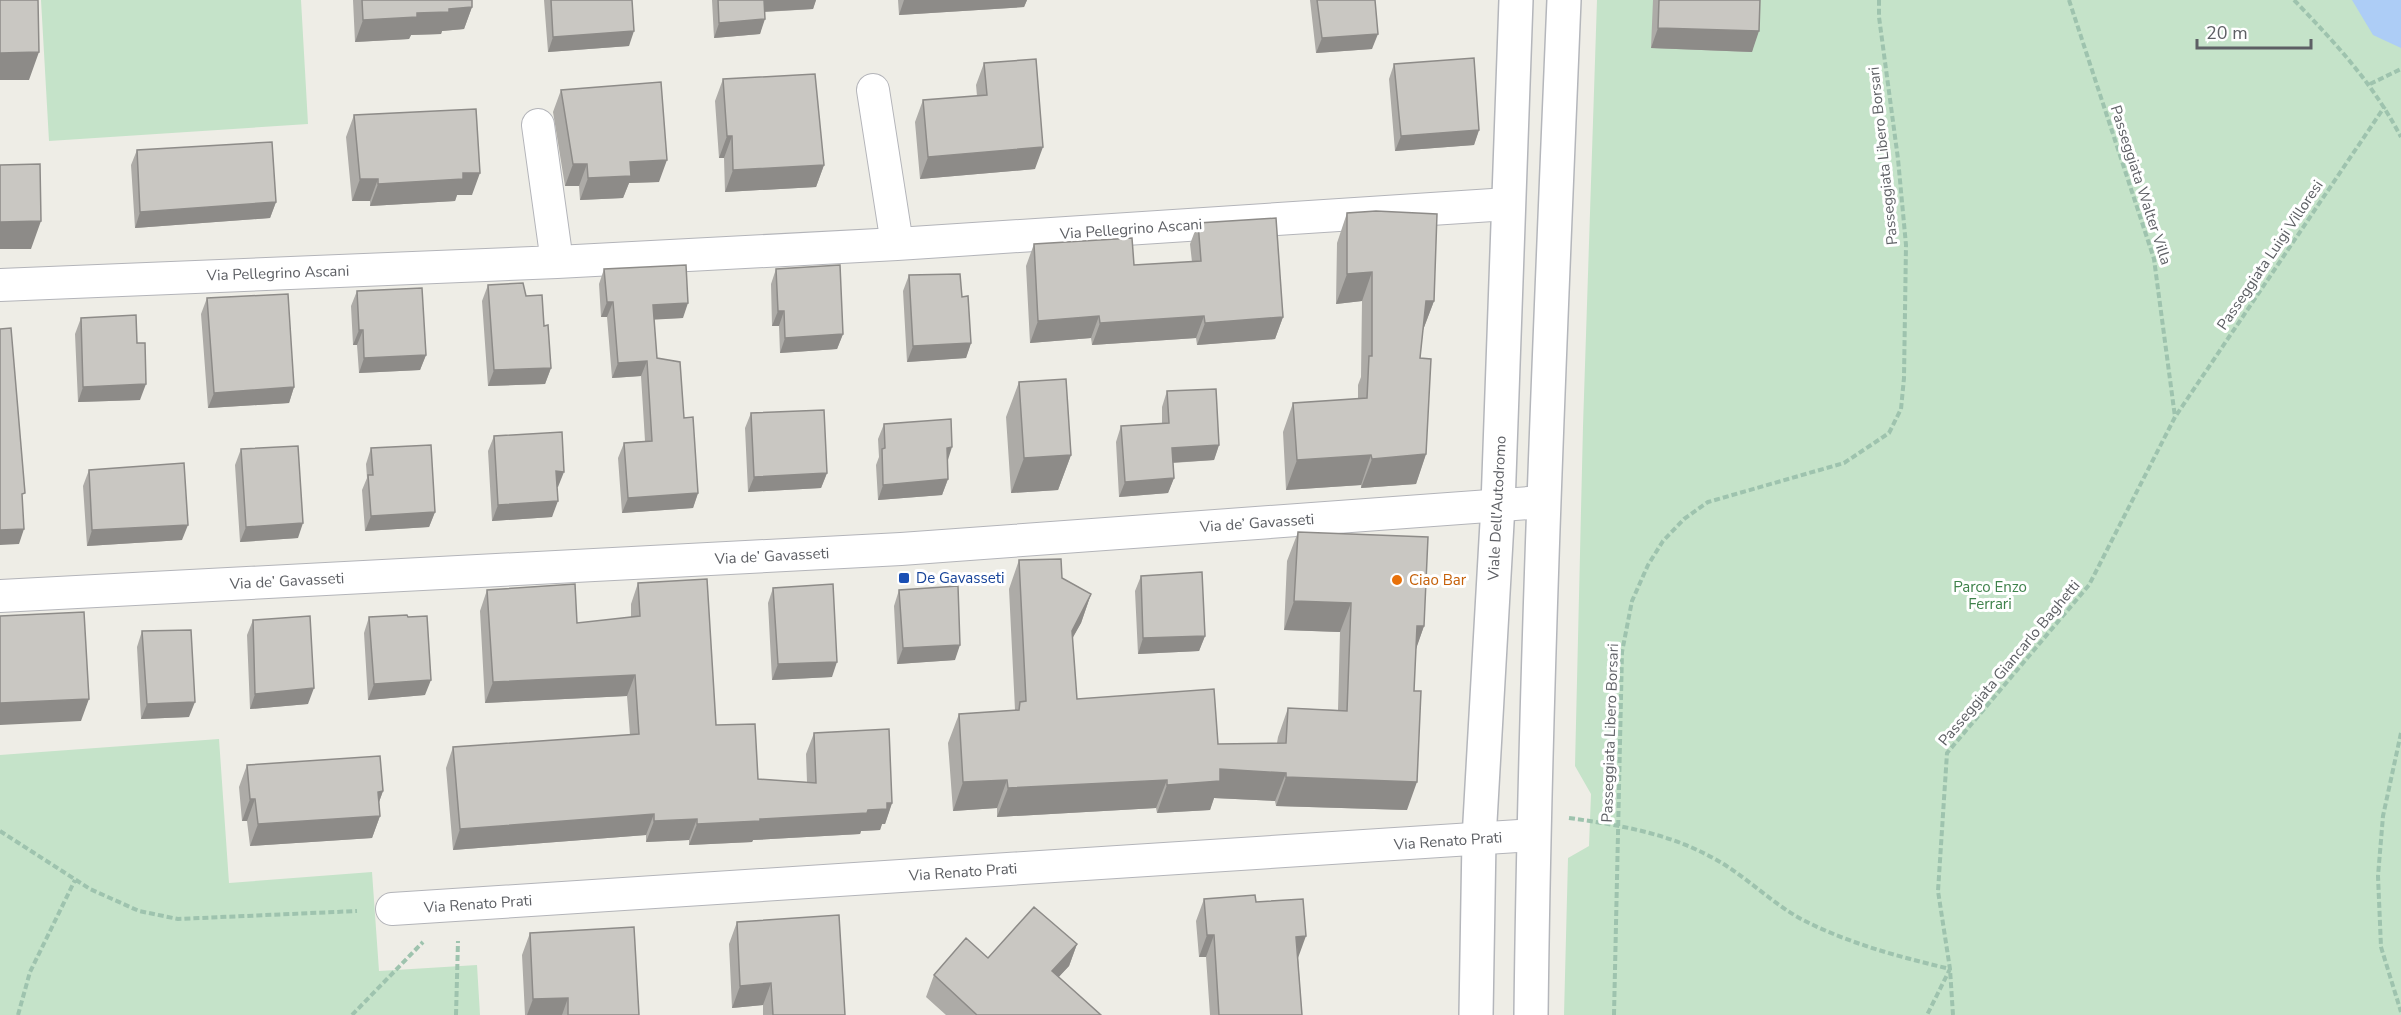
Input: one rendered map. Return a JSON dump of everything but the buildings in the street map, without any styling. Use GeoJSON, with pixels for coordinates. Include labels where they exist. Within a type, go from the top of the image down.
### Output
{"type":"FeatureCollection","features":[{"type":"Feature","properties":{"kind":"street","name":"Viale Dell'Autodromo"},"geometry":{"type":"LineString","coordinates":[[1476,1015],[1479,839],[1498,505],[1516,0]]}},
{"type":"Feature","properties":{"kind":"street"},"geometry":{"type":"LineString","coordinates":[[1531,1015],[1533,825],[1543,502],[1564,0]]}},
{"type":"Feature","properties":{"kind":"street"},"geometry":{"type":"LineString","coordinates":[[873,90],[897,244]]}},
{"type":"Feature","properties":{"kind":"street"},"geometry":{"type":"LineString","coordinates":[[538,125],[557,262]]}},
{"type":"Feature","properties":{"kind":"street","name":"Via Pellegrino Ascani"},"geometry":{"type":"LineString","coordinates":[[0,285],[557,262],[897,244],[1508,204]]}},
{"type":"Feature","properties":{"kind":"street","name":"Via de’ Gavasseti"},"geometry":{"type":"LineString","coordinates":[[0,596],[901,549],[1543,502]]}},
{"type":"Feature","properties":{"kind":"street","name":"Via Renato Prati"},"geometry":{"type":"LineString","coordinates":[[392,909],[1479,839],[1533,825]]}},
{"type":"Feature","properties":{"kind":"path","name":"Passeggiata Libero Borsari"},"geometry":{"type":"LineString","coordinates":[[1614,1015],[1622,652],[1632,601],[1648,565],[1663,541],[1684,519],[1708,502],[1844,463],[1889,432],[1901,409],[1904,378],[1906,245],[1898,159],[1879,17],[1879,0]]}},
{"type":"Feature","properties":{"kind":"path","name":"Passeggiata Walter Villa"},"geometry":{"type":"LineString","coordinates":[[2069,0],[2154,259],[2175,417]]}},
{"type":"Feature","properties":{"kind":"path"},"geometry":{"type":"LineString","coordinates":[[2294,0],[2340,48],[2370,84],[2385,106],[2401,137]]}},
{"type":"Feature","properties":{"kind":"path"},"geometry":{"type":"LineString","coordinates":[[2370,84],[2401,69]]}},
{"type":"Feature","properties":{"kind":"path","name":"Passeggiata Luigi Villoresi"},"geometry":{"type":"LineString","coordinates":[[2175,417],[2385,106]]}},
{"type":"Feature","properties":{"kind":"path","name":"Passeggiata Giancarlo Baghetti"},"geometry":{"type":"LineString","coordinates":[[1953,1015],[1950,969],[1938,891],[1947,753],[2090,585],[2175,417]]}},
{"type":"Feature","properties":{"kind":"path"},"geometry":{"type":"LineString","coordinates":[[2401,733],[2383,816],[2378,876],[2381,947],[2401,1012]]}},
{"type":"Feature","properties":{"kind":"path"},"geometry":{"type":"LineString","coordinates":[[1533,825],[1618,824],[1665,837],[1714,858],[1802,919],[1847,940],[1950,969],[1927,1015]]}},
{"type":"Feature","properties":{"kind":"path"},"geometry":{"type":"LineString","coordinates":[[0,831],[75,880],[139,911],[178,919],[392,909]]}},
{"type":"Feature","properties":{"kind":"path"},"geometry":{"type":"LineString","coordinates":[[18,1015],[30,972],[75,880]]}},
{"type":"Feature","properties":{"kind":"path"},"geometry":{"type":"LineString","coordinates":[[352,1015],[459,905]]}},
{"type":"Feature","properties":{"kind":"path"},"geometry":{"type":"LineString","coordinates":[[456,1015],[459,905]]}},
{"type":"Feature","properties":{"kind":"green space"},"geometry":{"type":"Polygon","coordinates":[[[41,0],[301,0],[308,124],[49,141],[41,0]]]}},
{"type":"Feature","properties":{"kind":"green space","name":"Parco Enzo Ferrari"},"geometry":{"type":"Polygon","coordinates":[[[1597,0],[2401,0],[2401,1015],[1564,1015],[1568,858],[1589,846],[1591,794],[1575,766],[1597,0]]]}},
{"type":"Feature","properties":{"kind":"green space"},"geometry":{"type":"Polygon","coordinates":[[[219,739],[229,883],[372,872],[379,971],[477,965],[480,1015],[0,1015],[0,755],[219,739]]]}},
{"type":"Feature","properties":{"kind":"water"},"geometry":{"type":"Polygon","coordinates":[[[2352,0],[2401,0],[2401,48],[2373,35],[2352,0]]]}},
{"type":"Feature","properties":{"kind":"place","name":"De Gavasseti"},"geometry":{"type":"Point","coordinates":[904,578]}},
{"type":"Feature","properties":{"kind":"place","name":"Ciao Bar"},"geometry":{"type":"Point","coordinates":[1397,580]}}]}
